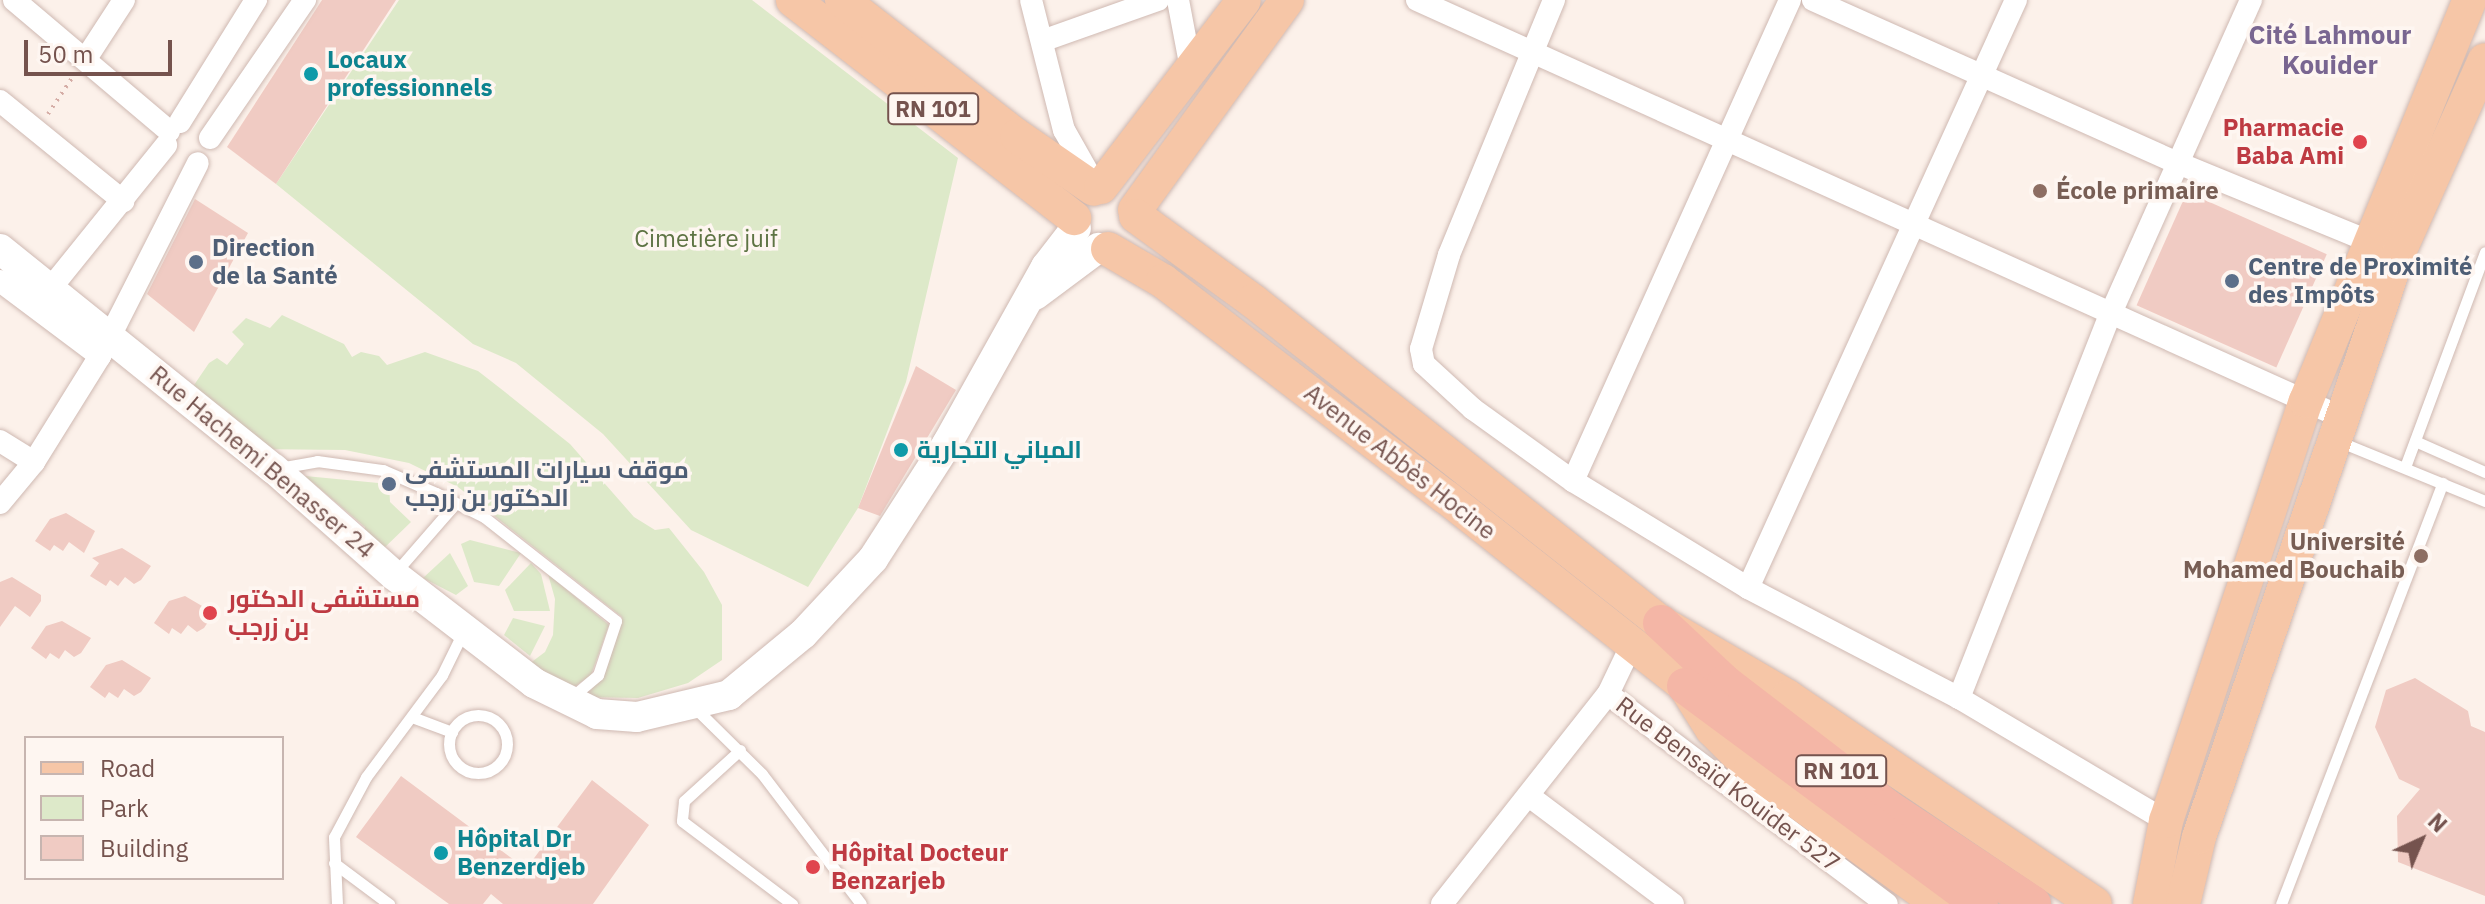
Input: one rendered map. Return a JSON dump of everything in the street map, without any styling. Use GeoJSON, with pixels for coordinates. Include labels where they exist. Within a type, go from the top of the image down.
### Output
{"type":"FeatureCollection","features":[{"type":"Feature","properties":{"kind":"highway","name":"RN 101"},"geometry":{"type":"LineString","coordinates":[[1661,623],[1725,683],[1888,808],[2033,904]]}},
{"type":"Feature","properties":{"kind":"highway","name":"RN 101"},"geometry":{"type":"LineString","coordinates":[[1685,686],[1980,904]]}},
{"type":"Feature","properties":{"kind":"main road","name":"RN 101"},"geometry":{"type":"LineString","coordinates":[[793,0],[1089,236]]}},
{"type":"Feature","properties":{"kind":"main road","name":"RN 101"},"geometry":{"type":"LineString","coordinates":[[842,0],[1097,188]]}},
{"type":"Feature","properties":{"kind":"main road"},"geometry":{"type":"LineString","coordinates":[[1244,0],[1097,188],[1080,200],[1089,236],[1132,234],[1136,213],[1287,0]]}},
{"type":"Feature","properties":{"kind":"main road"},"geometry":{"type":"LineString","coordinates":[[2150,904],[2166,821],[2306,401],[2367,241],[2470,0]]}},
{"type":"Feature","properties":{"kind":"main road"},"geometry":{"type":"LineString","coordinates":[[2183,904],[2199,837],[2399,252],[2485,60]]}},
{"type":"Feature","properties":{"kind":"main road"},"geometry":{"type":"LineString","coordinates":[[1097,188],[1122,192],[1136,213]]}},
{"type":"Feature","properties":{"kind":"main road","name":"Avenue Abbès Hocine"},"geometry":{"type":"LineString","coordinates":[[1136,213],[1253,301],[1661,623],[1776,689],[2095,904]]}},
{"type":"Feature","properties":{"kind":"main road","name":"Rue Hachemi Benasser 24"},"geometry":{"type":"LineString","coordinates":[[0,249],[50,289],[105,346],[274,469],[394,575],[464,629],[565,701],[597,714],[637,717],[693,707],[729,695],[762,671],[873,559],[947,444],[1030,299],[1089,236]]}},
{"type":"Feature","properties":{"kind":"main road","name":"Avenue Abbès Hocine"},"geometry":{"type":"LineString","coordinates":[[1089,236],[1197,307],[1632,644],[1685,686],[1712,729],[1751,768],[1939,904]]}},
{"type":"Feature","properties":{"kind":"street"},"geometry":{"type":"LineString","coordinates":[[87,57],[124,0]]}},
{"type":"Feature","properties":{"kind":"street"},"geometry":{"type":"LineString","coordinates":[[50,289],[123,201],[172,132],[256,0]]}},
{"type":"Feature","properties":{"kind":"street"},"geometry":{"type":"LineString","coordinates":[[0,503],[34,462],[105,346],[198,163],[208,153],[210,138],[305,0]]}},
{"type":"Feature","properties":{"kind":"street"},"geometry":{"type":"LineString","coordinates":[[1042,41],[1158,0]]}},
{"type":"Feature","properties":{"kind":"street"},"geometry":{"type":"LineString","coordinates":[[1178,0],[1191,69]]}},
{"type":"Feature","properties":{"kind":"street"},"geometry":{"type":"LineString","coordinates":[[1417,0],[2306,401],[2338,428]]}},
{"type":"Feature","properties":{"kind":"street"},"geometry":{"type":"LineString","coordinates":[[1554,0],[1530,51],[1449,255],[1421,349],[1424,364],[1450,389],[1573,481],[1748,588],[1959,698],[2166,821]]}},
{"type":"Feature","properties":{"kind":"street"},"geometry":{"type":"LineString","coordinates":[[1573,481],[1790,0]]}},
{"type":"Feature","properties":{"kind":"street"},"geometry":{"type":"LineString","coordinates":[[1813,0],[2178,163],[2399,252]]}},
{"type":"Feature","properties":{"kind":"street"},"geometry":{"type":"LineString","coordinates":[[1748,588],[2016,0]]}},
{"type":"Feature","properties":{"kind":"street"},"geometry":{"type":"LineString","coordinates":[[1959,698],[2111,313],[2251,0]]}},
{"type":"Feature","properties":{"kind":"street"},"geometry":{"type":"LineString","coordinates":[[1029,2],[1064,130],[1097,188]]}},
{"type":"Feature","properties":{"kind":"street"},"geometry":{"type":"LineString","coordinates":[[29,5],[172,132],[178,162],[198,163]]}},
{"type":"Feature","properties":{"kind":"street"},"geometry":{"type":"LineString","coordinates":[[0,101],[123,201]]}},
{"type":"Feature","properties":{"kind":"street"},"geometry":{"type":"LineString","coordinates":[[172,132],[196,121],[210,138]]}},
{"type":"Feature","properties":{"kind":"street"},"geometry":{"type":"LineString","coordinates":[[0,281],[105,346]]}},
{"type":"Feature","properties":{"kind":"street"},"geometry":{"type":"LineString","coordinates":[[0,441],[34,462]]}},
{"type":"Feature","properties":{"kind":"street"},"geometry":{"type":"LineString","coordinates":[[1453,900],[1611,686],[1632,644]]}},
{"type":"Feature","properties":{"kind":"street","name":"Rue Bensaïd Kouider 527"},"geometry":{"type":"LineString","coordinates":[[1611,686],[1887,904]]}},
{"type":"Feature","properties":{"kind":"street"},"geometry":{"type":"LineString","coordinates":[[1529,796],[1673,904]]}},
{"type":"Feature","properties":{"kind":"lane"},"geometry":{"type":"LineString","coordinates":[[2405,467],[2485,252]]}},
{"type":"Feature","properties":{"kind":"lane"},"geometry":{"type":"LineString","coordinates":[[2338,428],[2405,467],[2485,501]]}},
{"type":"Feature","properties":{"kind":"lane"},"geometry":{"type":"LineString","coordinates":[[2415,441],[2485,472]]}},
{"type":"Feature","properties":{"kind":"lane"},"geometry":{"type":"LineString","coordinates":[[274,469],[317,461],[383,470],[484,517],[616,621],[598,675],[587,689],[565,701]]}},
{"type":"Feature","properties":{"kind":"lane"},"geometry":{"type":"LineString","coordinates":[[2281,904],[2443,483]]}},
{"type":"Feature","properties":{"kind":"lane"},"geometry":{"type":"LineString","coordinates":[[394,575],[454,505]]}},
{"type":"Feature","properties":{"kind":"lane"},"geometry":{"type":"LineString","coordinates":[[337,904],[334,837],[366,777],[442,675],[464,629]]}},
{"type":"Feature","properties":{"kind":"lane"},"geometry":{"type":"LineString","coordinates":[[693,707],[740,750],[857,902]]}},
{"type":"Feature","properties":{"kind":"lane"},"geometry":{"type":"LineString","coordinates":[[474,716],[492,719],[507,742],[503,760],[478,773],[460,767],[450,751],[452,732],[474,716]]}},
{"type":"Feature","properties":{"kind":"lane"},"geometry":{"type":"LineString","coordinates":[[412,717],[452,732]]}},
{"type":"Feature","properties":{"kind":"lane"},"geometry":{"type":"LineString","coordinates":[[740,750],[684,801],[682,821],[792,904]]}},
{"type":"Feature","properties":{"kind":"lane"},"geometry":{"type":"LineString","coordinates":[[334,863],[389,904]]}},
{"type":"Feature","properties":{"kind":"path"},"geometry":{"type":"LineString","coordinates":[[37,129],[87,57]]}},
{"type":"Feature","properties":{"kind":"green space","name":"Cimetière juif"},"geometry":{"type":"Polygon","coordinates":[[[399,0],[752,0],[958,158],[906,382],[858,508],[808,587],[691,530],[603,434],[516,363],[473,344],[276,184],[399,0]]]}},
{"type":"Feature","properties":{"kind":"green space"},"geometry":{"type":"Polygon","coordinates":[[[282,315],[344,344],[352,357],[361,352],[379,356],[387,365],[425,352],[478,371],[505,392],[570,444],[634,517],[655,530],[669,528],[704,572],[722,605],[722,660],[688,683],[638,698],[584,697],[602,678],[622,617],[458,487],[409,463],[345,450],[254,449],[192,388],[209,363],[217,358],[227,365],[244,344],[232,332],[246,318],[270,328],[282,315]]]}},
{"type":"Feature","properties":{"kind":"green space"},"geometry":{"type":"Polygon","coordinates":[[[305,476],[389,484],[390,502],[411,522],[381,551],[364,536],[365,527],[305,476]]]}},
{"type":"Feature","properties":{"kind":"green space"},"geometry":{"type":"Polygon","coordinates":[[[470,540],[521,553],[499,586],[474,582],[461,544],[470,540]]]}},
{"type":"Feature","properties":{"kind":"green space"},"geometry":{"type":"Polygon","coordinates":[[[450,553],[468,586],[456,595],[423,578],[450,553]]]}},
{"type":"Feature","properties":{"kind":"green space"},"geometry":{"type":"Polygon","coordinates":[[[531,563],[541,574],[550,611],[514,611],[505,590],[531,563]]]}},
{"type":"Feature","properties":{"kind":"green space"},"geometry":{"type":"Polygon","coordinates":[[[548,574],[609,625],[591,675],[570,690],[525,667],[545,652],[553,635],[555,599],[548,574]]]}},
{"type":"Feature","properties":{"kind":"green space"},"geometry":{"type":"Polygon","coordinates":[[[513,618],[545,626],[530,656],[504,635],[513,618]]]}},
{"type":"Feature","properties":{"kind":"building","name":"Locaux professionnels"},"geometry":{"type":"Polygon","coordinates":[[[322,0],[396,0],[276,184],[227,147],[322,0]]]}},
{"type":"Feature","properties":{"kind":"building","name":"Centre de Proximité des Impôts"},"geometry":{"type":"Polygon","coordinates":[[[2187,192],[2327,254],[2276,368],[2137,305],[2187,192]]]}},
{"type":"Feature","properties":{"kind":"building","name":"Direction de la Santé"},"geometry":{"type":"Polygon","coordinates":[[[195,199],[248,233],[194,332],[147,294],[195,199]]]}},
{"type":"Feature","properties":{"kind":"building","name":"المباني التجارية"},"geometry":{"type":"Polygon","coordinates":[[[916,366],[956,390],[880,516],[858,508],[916,366]]]}},
{"type":"Feature","properties":{"kind":"building"},"geometry":{"type":"Polygon","coordinates":[[[66,513],[95,531],[84,553],[69,542],[63,551],[54,545],[50,551],[35,541],[50,519],[66,513]]]}},
{"type":"Feature","properties":{"kind":"building"},"geometry":{"type":"Polygon","coordinates":[[[122,548],[151,566],[141,580],[134,584],[125,577],[118,586],[110,580],[106,586],[90,576],[99,563],[92,558],[122,548]]]}},
{"type":"Feature","properties":{"kind":"building"},"geometry":{"type":"Polygon","coordinates":[[[12,577],[41,595],[41,601],[30,617],[15,606],[0,627],[0,582],[12,577]]]}},
{"type":"Feature","properties":{"kind":"building"},"geometry":{"type":"Polygon","coordinates":[[[185,596],[214,613],[204,628],[197,632],[188,625],[181,634],[172,628],[169,634],[154,623],[169,601],[185,596]]]}},
{"type":"Feature","properties":{"kind":"building"},"geometry":{"type":"Polygon","coordinates":[[[62,621],[91,638],[81,653],[74,657],[65,650],[59,659],[50,653],[46,659],[31,648],[46,626],[62,621]]]}},
{"type":"Feature","properties":{"kind":"building"},"geometry":{"type":"Polygon","coordinates":[[[122,660],[151,678],[141,692],[134,696],[124,689],[118,698],[109,692],[105,698],[90,687],[106,665],[122,660]]]}},
{"type":"Feature","properties":{"kind":"building"},"geometry":{"type":"Polygon","coordinates":[[[2415,678],[2468,711],[2471,726],[2485,732],[2485,896],[2398,862],[2397,816],[2420,789],[2399,779],[2375,727],[2386,690],[2415,678]]]}},
{"type":"Feature","properties":{"kind":"building","name":"Hôpital Dr Benzerdjeb"},"geometry":{"type":"Polygon","coordinates":[[[401,776],[526,869],[592,780],[649,825],[593,904],[503,904],[491,894],[483,904],[449,904],[356,837],[401,776]]]}},
{"type":"Feature","properties":{"kind":"place","name":"Locaux professionnels"},"geometry":{"type":"Point","coordinates":[311,74]}},
{"type":"Feature","properties":{"kind":"place","name":"Pharmacie Baba Ami"},"geometry":{"type":"Point","coordinates":[2360,142]}},
{"type":"Feature","properties":{"kind":"place","name":"École primaire"},"geometry":{"type":"Point","coordinates":[2040,191]}},
{"type":"Feature","properties":{"kind":"place","name":"Direction de la Santé"},"geometry":{"type":"Point","coordinates":[196,262]}},
{"type":"Feature","properties":{"kind":"place","name":"Centre de Proximité des Impôts"},"geometry":{"type":"Point","coordinates":[2232,281]}},
{"type":"Feature","properties":{"kind":"place","name":"المباني التجارية"},"geometry":{"type":"Point","coordinates":[901,450]}},
{"type":"Feature","properties":{"kind":"place","name":"موقف سيارات المستشفى الدكتور بن زرجب"},"geometry":{"type":"Point","coordinates":[389,484]}},
{"type":"Feature","properties":{"kind":"place","name":"Université Mohamed Bouchaib"},"geometry":{"type":"Point","coordinates":[2421,556]}},
{"type":"Feature","properties":{"kind":"place","name":"مستشفى الدكتور بن زرجب"},"geometry":{"type":"Point","coordinates":[210,613]}},
{"type":"Feature","properties":{"kind":"place","name":"Hôpital Dr Benzerdjeb"},"geometry":{"type":"Point","coordinates":[441,853]}},
{"type":"Feature","properties":{"kind":"place","name":"Hôpital Docteur Benzarjeb"},"geometry":{"type":"Point","coordinates":[813,867]}},
{"type":"Feature","properties":{"kind":"district","name":"Cité Lahmour Kouider"},"geometry":{"type":"Point","coordinates":[2330,50]}}]}
